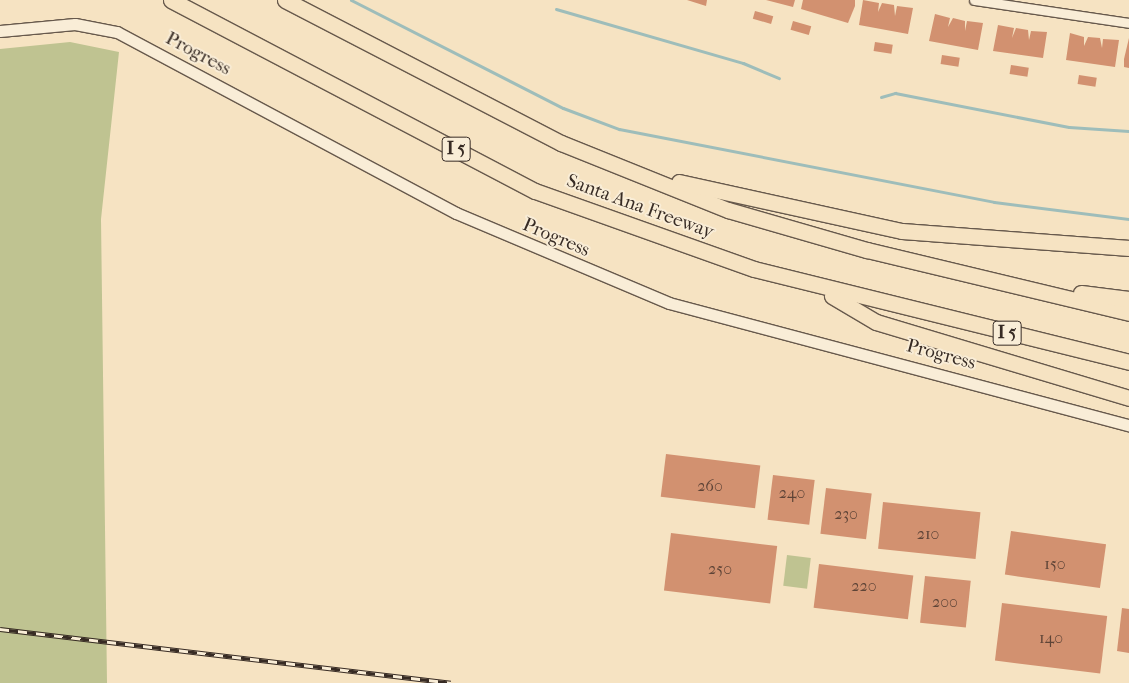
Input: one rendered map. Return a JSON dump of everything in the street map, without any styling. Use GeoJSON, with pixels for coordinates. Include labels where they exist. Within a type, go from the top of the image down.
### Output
{"type":"FeatureCollection","features":[{"type":"Feature","properties":{"kind":"highway","name":"Santa Ana Freeway"},"geometry":{"type":"LineString","coordinates":[[171,0],[535,190],[754,269],[1129,362]]}},
{"type":"Feature","properties":{"kind":"highway","name":"Santa Ana Freeway"},"geometry":{"type":"LineString","coordinates":[[285,0],[468,97],[624,169],[728,210],[1005,283],[1129,313]]}},
{"type":"Feature","properties":{"kind":"highway"},"geometry":{"type":"LineString","coordinates":[[624,169],[902,231],[1129,248]]}},
{"type":"Feature","properties":{"kind":"highway"},"geometry":{"type":"LineString","coordinates":[[1005,283],[1129,299]]}},
{"type":"Feature","properties":{"kind":"highway"},"geometry":{"type":"LineString","coordinates":[[814,285],[876,322],[1129,398]]}},
{"type":"Feature","properties":{"kind":"street"},"geometry":{"type":"LineString","coordinates":[[974,0],[1129,23]]}},
{"type":"Feature","properties":{"kind":"street","name":"Progress"},"geometry":{"type":"LineString","coordinates":[[0,31],[75,24],[117,32],[456,213],[669,303],[1129,426]]}},
{"type":"Feature","properties":{"kind":"green space"},"geometry":{"type":"Polygon","coordinates":[[[70,42],[119,52],[101,219],[107,683],[0,683],[0,49],[70,42]]]}},
{"type":"Feature","properties":{"kind":"green space"},"geometry":{"type":"Polygon","coordinates":[[[787,555],[811,558],[807,589],[783,586],[787,555]]]}},
{"type":"Feature","properties":{"kind":"building"},"geometry":{"type":"Polygon","coordinates":[[[687,0],[707,0],[706,6],[687,0]]]}},
{"type":"Feature","properties":{"kind":"building"},"geometry":{"type":"Polygon","coordinates":[[[766,0],[795,0],[793,7],[766,0]]]}},
{"type":"Feature","properties":{"kind":"building"},"geometry":{"type":"Polygon","coordinates":[[[803,0],[855,0],[855,6],[848,23],[801,9],[803,0]]]}},
{"type":"Feature","properties":{"kind":"building"},"geometry":{"type":"Polygon","coordinates":[[[863,0],[879,3],[878,12],[882,3],[894,5],[895,16],[897,6],[913,8],[908,34],[859,25],[863,0]]]}},
{"type":"Feature","properties":{"kind":"building"},"geometry":{"type":"Polygon","coordinates":[[[755,11],[773,16],[771,24],[753,19],[755,11]]]}},
{"type":"Feature","properties":{"kind":"building"},"geometry":{"type":"Polygon","coordinates":[[[935,14],[950,18],[948,27],[953,18],[965,21],[965,31],[967,21],[983,23],[978,50],[929,41],[935,14]]]}},
{"type":"Feature","properties":{"kind":"building"},"geometry":{"type":"Polygon","coordinates":[[[793,21],[811,26],[809,35],[791,30],[793,21]]]}},
{"type":"Feature","properties":{"kind":"building"},"geometry":{"type":"Polygon","coordinates":[[[998,25],[1014,28],[1012,38],[1016,28],[1028,30],[1029,40],[1031,31],[1047,32],[1043,58],[993,51],[998,25]]]}},
{"type":"Feature","properties":{"kind":"building"},"geometry":{"type":"Polygon","coordinates":[[[1070,33],[1084,37],[1084,46],[1088,37],[1100,38],[1102,48],[1103,39],[1119,40],[1115,67],[1066,60],[1070,33]]]}},
{"type":"Feature","properties":{"kind":"building"},"geometry":{"type":"Polygon","coordinates":[[[1129,38],[1129,68],[1124,67],[1124,59],[1129,38]]]}},
{"type":"Feature","properties":{"kind":"building"},"geometry":{"type":"Polygon","coordinates":[[[875,42],[893,45],[891,54],[874,51],[875,42]]]}},
{"type":"Feature","properties":{"kind":"building"},"geometry":{"type":"Polygon","coordinates":[[[942,55],[960,58],[958,67],[941,64],[942,55]]]}},
{"type":"Feature","properties":{"kind":"building"},"geometry":{"type":"Polygon","coordinates":[[[1011,65],[1029,68],[1027,77],[1010,74],[1011,65]]]}},
{"type":"Feature","properties":{"kind":"building"},"geometry":{"type":"Polygon","coordinates":[[[1079,75],[1097,78],[1095,87],[1078,84],[1079,75]]]}},
{"type":"Feature","properties":{"kind":"building"},"geometry":{"type":"Polygon","coordinates":[[[666,454],[760,466],[755,508],[661,497],[666,454]]]}},
{"type":"Feature","properties":{"kind":"building"},"geometry":{"type":"Polygon","coordinates":[[[773,475],[815,480],[809,525],[768,520],[773,475]]]}},
{"type":"Feature","properties":{"kind":"building"},"geometry":{"type":"Polygon","coordinates":[[[826,488],[872,494],[866,539],[820,534],[826,488]]]}},
{"type":"Feature","properties":{"kind":"building"},"geometry":{"type":"Polygon","coordinates":[[[883,502],[980,512],[976,559],[878,549],[883,502]]]}},
{"type":"Feature","properties":{"kind":"building"},"geometry":{"type":"Polygon","coordinates":[[[1011,531],[1106,544],[1100,588],[1005,575],[1011,531]]]}},
{"type":"Feature","properties":{"kind":"building"},"geometry":{"type":"Polygon","coordinates":[[[671,533],[777,546],[770,604],[664,591],[671,533]]]}},
{"type":"Feature","properties":{"kind":"building"},"geometry":{"type":"Polygon","coordinates":[[[819,564],[913,576],[908,619],[814,608],[819,564]]]}},
{"type":"Feature","properties":{"kind":"building"},"geometry":{"type":"Polygon","coordinates":[[[925,576],[971,581],[966,628],[920,623],[925,576]]]}},
{"type":"Feature","properties":{"kind":"building"},"geometry":{"type":"Polygon","coordinates":[[[1002,603],[1107,616],[1100,673],[995,661],[1002,603]]]}},
{"type":"Feature","properties":{"kind":"building"},"geometry":{"type":"Polygon","coordinates":[[[1122,608],[1129,609],[1129,653],[1117,651],[1122,608]]]}},
{"type":"Feature","properties":{"kind":"waterway"},"geometry":{"type":"LineString","coordinates":[[351,0],[563,108],[619,129],[994,202],[1129,219]]}},
{"type":"Feature","properties":{"kind":"waterway"},"geometry":{"type":"LineString","coordinates":[[556,9],[743,63],[779,78]]}},
{"type":"Feature","properties":{"kind":"waterway"},"geometry":{"type":"LineString","coordinates":[[881,97],[895,93],[1069,127],[1129,131]]}},
{"type":"Feature","properties":{"kind":"railway"},"geometry":{"type":"LineString","coordinates":[[0,629],[451,683]]}}]}
